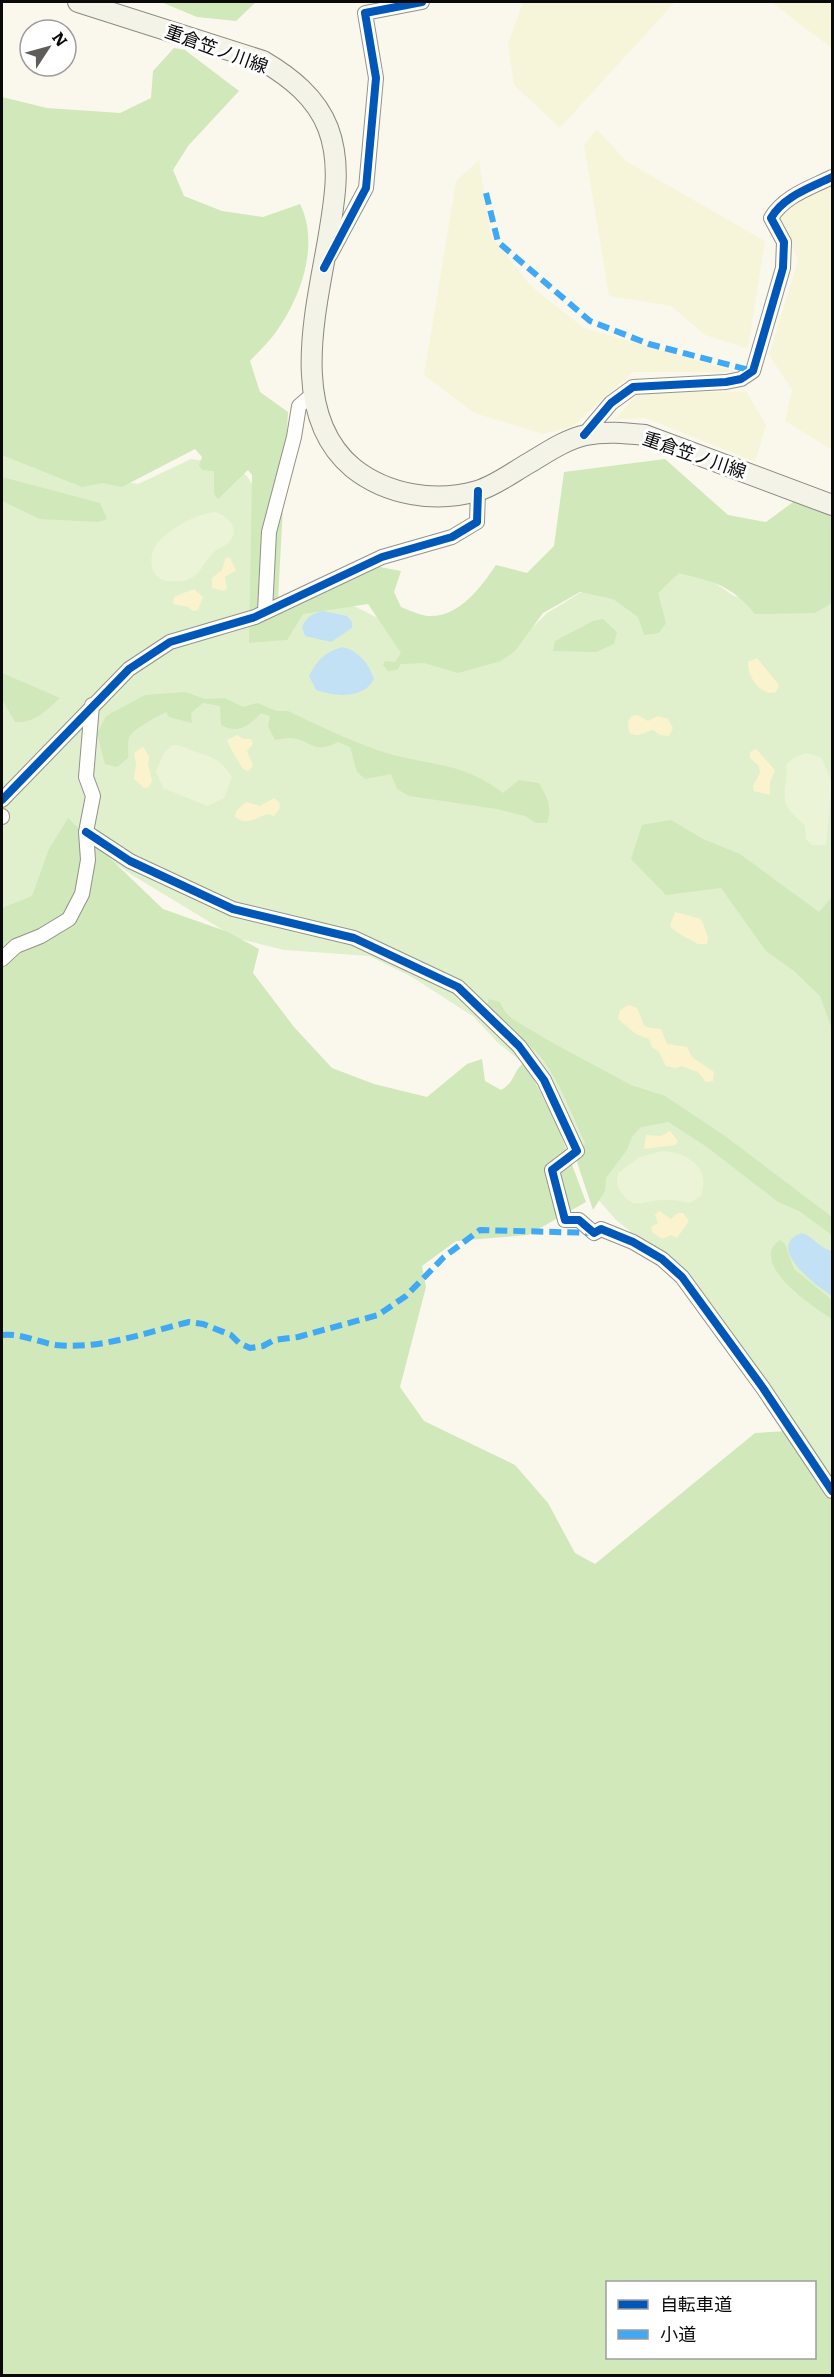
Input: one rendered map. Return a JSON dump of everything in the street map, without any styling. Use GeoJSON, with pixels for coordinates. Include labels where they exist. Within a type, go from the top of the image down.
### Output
{"type":"FeatureCollection","features":[{"type":"Feature","properties":{"kind":"main road","name":"重倉笠ノ川線"},"geometry":{"type":"LineString","coordinates":[[78,2],[263,61],[289,77],[306,93],[328,128],[337,188],[310,362],[313,394],[324,430],[350,465],[372,483],[423,496],[478,491],[584,435],[616,432],[645,435],[713,458],[832,505]]}},
{"type":"Feature","properties":{"kind":"street"},"geometry":{"type":"LineString","coordinates":[[324,268],[366,188],[376,78],[365,13],[422,2]]}},
{"type":"Feature","properties":{"kind":"street"},"geometry":{"type":"LineString","coordinates":[[584,435],[611,403],[633,387],[726,382],[741,379],[753,371],[783,268],[784,242],[771,218],[777,207],[791,197],[832,177]]}},
{"type":"Feature","properties":{"kind":"street"},"geometry":{"type":"LineString","coordinates":[[265,611],[269,532],[294,437],[299,406],[313,394]]}},
{"type":"Feature","properties":{"kind":"street"},"geometry":{"type":"LineString","coordinates":[[2,800],[129,669],[170,642],[255,617],[382,557],[452,537],[477,522],[478,491]]}},
{"type":"Feature","properties":{"kind":"street"},"geometry":{"type":"LineString","coordinates":[[2,959],[16,946],[41,936],[69,920],[82,894],[88,860],[86,832],[93,796],[86,777],[92,705]]}},
{"type":"Feature","properties":{"kind":"street"},"geometry":{"type":"LineString","coordinates":[[86,832],[130,861],[233,909],[354,938],[458,987],[519,1046],[544,1080],[561,1115],[577,1151],[552,1170],[565,1220],[579,1220],[594,1233],[601,1229],[633,1242],[662,1259],[682,1277],[764,1388],[832,1491]]}},
{"type":"Feature","properties":{"kind":"shaded area"},"geometry":{"type":"Polygon","coordinates":[[[523,2],[675,2],[560,128],[514,85],[508,44],[523,2]]]}},
{"type":"Feature","properties":{"kind":"shaded area"},"geometry":{"type":"Polygon","coordinates":[[[772,2],[832,2],[832,48],[798,23],[772,2]]]}},
{"type":"Feature","properties":{"kind":"shaded area"},"geometry":{"type":"Polygon","coordinates":[[[597,129],[626,161],[765,241],[748,349],[705,335],[671,306],[609,296],[584,145],[597,129]]]}},
{"type":"Feature","properties":{"kind":"shaded area"},"geometry":{"type":"Polygon","coordinates":[[[479,160],[491,236],[531,286],[584,328],[738,372],[633,372],[572,427],[543,434],[474,413],[424,375],[456,181],[479,160]]]}},
{"type":"Feature","properties":{"kind":"shaded area"},"geometry":{"type":"Polygon","coordinates":[[[832,183],[832,450],[785,421],[792,390],[769,355],[798,260],[778,215],[798,201],[832,183]]]}},
{"type":"Feature","properties":{"kind":"shaded area"},"geometry":{"type":"Polygon","coordinates":[[[746,391],[766,425],[755,462],[645,418],[614,420],[636,396],[654,393],[746,391]]]}},
{"type":"Feature","properties":{"kind":"green space"},"geometry":{"type":"Polygon","coordinates":[[[161,2],[256,2],[236,21],[197,17],[161,2]]]}},
{"type":"Feature","properties":{"kind":"green space"},"geometry":{"type":"Polygon","coordinates":[[[174,48],[185,50],[239,91],[188,146],[173,170],[184,196],[222,211],[263,217],[300,204],[306,220],[308,253],[300,287],[276,332],[250,361],[260,392],[288,412],[278,600],[369,565],[401,571],[394,592],[401,607],[428,616],[450,612],[468,600],[496,565],[527,573],[554,546],[564,472],[665,459],[728,515],[766,522],[800,497],[832,507],[832,603],[815,613],[755,614],[738,597],[721,586],[679,573],[658,593],[666,623],[659,633],[644,635],[638,617],[613,599],[580,592],[543,613],[515,651],[501,661],[458,673],[424,663],[401,664],[397,670],[388,671],[383,665],[385,661],[395,662],[401,653],[368,604],[303,614],[287,640],[249,643],[252,475],[248,470],[218,499],[214,494],[214,471],[202,470],[199,465],[202,457],[195,449],[122,487],[102,483],[82,487],[2,455],[2,97],[47,108],[120,113],[151,98],[153,71],[174,48]]]}},
{"type":"Feature","properties":{"kind":"green space"},"geometry":{"type":"Polygon","coordinates":[[[2,446],[104,478],[138,484],[191,459],[230,464],[247,476],[260,497],[253,609],[300,610],[352,605],[378,618],[503,657],[547,613],[580,593],[675,567],[697,571],[734,596],[758,603],[832,588],[832,1498],[778,1418],[691,1300],[647,1245],[616,1220],[595,1196],[579,1143],[555,1089],[497,1042],[474,1017],[412,977],[369,956],[284,950],[236,938],[108,858],[48,887],[2,916],[2,446]]]}},
{"type":"Feature","properties":{"kind":"green space"},"geometry":{"type":"Polygon","coordinates":[[[2,477],[100,503],[107,519],[98,522],[40,519],[2,501],[2,477]]]}},
{"type":"Feature","properties":{"kind":"green space"},"geometry":{"type":"Polygon","coordinates":[[[215,512],[224,516],[233,528],[234,533],[229,542],[216,550],[200,570],[187,580],[165,581],[158,577],[151,559],[161,539],[183,523],[215,512]]]}},
{"type":"Feature","properties":{"kind":"green space"},"geometry":{"type":"Polygon","coordinates":[[[603,619],[617,632],[614,644],[596,652],[553,651],[555,641],[593,621],[603,619]]]}},
{"type":"Feature","properties":{"kind":"green space"},"geometry":{"type":"Polygon","coordinates":[[[2,673],[60,698],[45,712],[34,718],[15,722],[2,699],[2,673]]]}},
{"type":"Feature","properties":{"kind":"green space"},"geometry":{"type":"Polygon","coordinates":[[[185,692],[205,699],[225,698],[243,707],[257,703],[277,711],[288,711],[377,750],[457,769],[487,782],[503,793],[519,780],[539,783],[547,798],[549,818],[547,823],[536,823],[525,816],[497,809],[409,796],[397,789],[391,774],[365,779],[357,772],[350,747],[338,742],[330,746],[318,747],[298,739],[275,740],[268,726],[270,716],[261,713],[243,727],[227,728],[221,725],[220,706],[203,703],[191,713],[192,723],[169,717],[166,712],[145,724],[134,731],[129,738],[128,758],[117,767],[105,764],[97,734],[106,716],[145,695],[185,692]]]}},
{"type":"Feature","properties":{"kind":"green space"},"geometry":{"type":"Polygon","coordinates":[[[172,745],[182,746],[223,765],[232,777],[224,798],[207,806],[163,788],[156,771],[164,753],[172,745]]]}},
{"type":"Feature","properties":{"kind":"green space"},"geometry":{"type":"Polygon","coordinates":[[[806,753],[822,758],[832,783],[826,845],[812,845],[806,839],[805,826],[786,804],[786,765],[793,758],[806,753]]]}},
{"type":"Feature","properties":{"kind":"green space"},"geometry":{"type":"Polygon","coordinates":[[[68,818],[163,909],[228,932],[259,949],[253,973],[294,1027],[332,1068],[374,1084],[427,1097],[467,1064],[482,1059],[485,1081],[501,1090],[509,1084],[525,1062],[557,1125],[586,1202],[528,1235],[456,1241],[422,1266],[426,1287],[400,1387],[424,1421],[515,1465],[548,1503],[575,1553],[595,1564],[755,1433],[802,1430],[832,1478],[832,2375],[2,2376],[2,908],[32,896],[49,849],[68,818]]]}},
{"type":"Feature","properties":{"kind":"green space"},"geometry":{"type":"Polygon","coordinates":[[[671,820],[703,839],[740,854],[819,912],[832,897],[832,1029],[820,996],[794,971],[766,951],[721,888],[666,895],[631,859],[642,825],[671,820]]]}},
{"type":"Feature","properties":{"kind":"green space"},"geometry":{"type":"Polygon","coordinates":[[[489,999],[500,1002],[505,1012],[514,1020],[553,1043],[631,1085],[665,1096],[725,1136],[832,1217],[832,1235],[799,1211],[778,1202],[707,1147],[668,1122],[641,1127],[632,1137],[627,1150],[606,1178],[605,1191],[593,1210],[577,1162],[585,1143],[561,1090],[540,1056],[508,1030],[495,1016],[487,1005],[489,999]]]}},
{"type":"Feature","properties":{"kind":"green space"},"geometry":{"type":"Polygon","coordinates":[[[662,1151],[672,1152],[695,1163],[703,1177],[701,1196],[690,1203],[676,1200],[630,1202],[617,1185],[618,1173],[640,1157],[662,1151]]]}},
{"type":"Feature","properties":{"kind":"green space"},"geometry":{"type":"Polygon","coordinates":[[[780,1240],[785,1244],[794,1269],[832,1300],[832,1319],[800,1296],[777,1272],[772,1261],[772,1250],[780,1240]]]}},
{"type":"Feature","properties":{"kind":"sand"},"geometry":{"type":"Polygon","coordinates":[[[226,557],[230,558],[236,570],[225,577],[227,589],[224,591],[212,588],[212,578],[222,570],[226,557]]]}},
{"type":"Feature","properties":{"kind":"sand"},"geometry":{"type":"Polygon","coordinates":[[[194,589],[203,597],[198,610],[193,611],[188,607],[173,604],[174,597],[194,589]]]}},
{"type":"Feature","properties":{"kind":"sand"},"geometry":{"type":"Polygon","coordinates":[[[757,658],[779,685],[776,692],[765,691],[752,679],[748,662],[757,658]]]}},
{"type":"Feature","properties":{"kind":"sand"},"geometry":{"type":"Polygon","coordinates":[[[638,715],[648,721],[658,716],[668,719],[673,728],[669,736],[660,735],[653,730],[638,735],[629,732],[628,721],[632,716],[638,715]]]}},
{"type":"Feature","properties":{"kind":"sand"},"geometry":{"type":"Polygon","coordinates":[[[237,735],[243,739],[251,739],[253,744],[247,751],[253,766],[248,771],[243,769],[227,740],[237,735]]]}},
{"type":"Feature","properties":{"kind":"sand"},"geometry":{"type":"Polygon","coordinates":[[[143,747],[149,756],[148,764],[152,781],[149,787],[144,788],[134,779],[136,764],[134,753],[143,747]]]}},
{"type":"Feature","properties":{"kind":"sand"},"geometry":{"type":"Polygon","coordinates":[[[756,749],[775,770],[770,782],[770,795],[754,791],[753,786],[760,773],[759,766],[750,758],[750,752],[756,749]]]}},
{"type":"Feature","properties":{"kind":"sand"},"geometry":{"type":"Polygon","coordinates":[[[274,798],[279,802],[280,808],[274,816],[268,814],[248,821],[235,817],[236,811],[246,802],[260,806],[274,798]]]}},
{"type":"Feature","properties":{"kind":"sand"},"geometry":{"type":"Polygon","coordinates":[[[675,912],[701,919],[708,937],[707,944],[698,944],[670,926],[675,912]]]}},
{"type":"Feature","properties":{"kind":"sand"},"geometry":{"type":"Polygon","coordinates":[[[629,1005],[637,1008],[645,1026],[661,1029],[667,1044],[687,1047],[692,1057],[714,1072],[713,1081],[706,1082],[698,1072],[681,1066],[676,1068],[666,1066],[649,1039],[636,1034],[618,1019],[620,1010],[629,1005]]]}},
{"type":"Feature","properties":{"kind":"sand"},"geometry":{"type":"Polygon","coordinates":[[[670,1131],[678,1141],[675,1145],[644,1149],[646,1135],[661,1136],[670,1131]]]}},
{"type":"Feature","properties":{"kind":"sand"},"geometry":{"type":"Polygon","coordinates":[[[659,1211],[671,1219],[678,1213],[683,1213],[689,1221],[677,1238],[671,1235],[662,1239],[652,1232],[651,1227],[658,1223],[655,1215],[659,1211]]]}},
{"type":"Feature","properties":{"kind":"water"},"geometry":{"type":"Polygon","coordinates":[[[323,611],[347,616],[352,622],[352,628],[331,642],[305,636],[302,627],[306,621],[313,614],[323,611]]]}},
{"type":"Feature","properties":{"kind":"water"},"geometry":{"type":"Polygon","coordinates":[[[343,647],[363,659],[374,679],[364,690],[349,695],[316,690],[309,676],[312,670],[327,654],[343,647]]]}},
{"type":"Feature","properties":{"kind":"water"},"geometry":{"type":"Polygon","coordinates":[[[802,1233],[832,1251],[832,1296],[806,1276],[790,1256],[788,1247],[791,1239],[802,1233]]]}},
{"type":"Feature","properties":{"kind":"marked path"},"geometry":{"type":"LineString","coordinates":[[486,193],[498,242],[590,321],[649,344],[753,371]]}},
{"type":"Feature","properties":{"kind":"marked path"},"geometry":{"type":"LineString","coordinates":[[2,1335],[22,1336],[56,1345],[89,1345],[106,1343],[189,1322],[203,1324],[231,1335],[239,1343],[250,1348],[263,1346],[274,1340],[298,1337],[378,1315],[406,1296],[444,1257],[480,1230],[594,1233]]}},
{"type":"Feature","properties":{"kind":"cycle path"},"geometry":{"type":"LineString","coordinates":[[324,268],[366,188],[376,78],[365,13],[422,2]]}},
{"type":"Feature","properties":{"kind":"cycle path"},"geometry":{"type":"LineString","coordinates":[[584,435],[611,403],[633,387],[726,382],[741,379],[753,371],[783,268],[784,242],[771,218],[776,210],[790,198],[832,177]]}},
{"type":"Feature","properties":{"kind":"cycle path"},"geometry":{"type":"LineString","coordinates":[[2,800],[129,669],[170,642],[255,617],[382,557],[452,537],[477,522],[478,491]]}},
{"type":"Feature","properties":{"kind":"cycle path"},"geometry":{"type":"LineString","coordinates":[[86,832],[130,861],[233,909],[354,938],[458,987],[519,1046],[544,1080],[577,1151],[552,1170],[565,1220],[579,1220],[594,1233],[601,1229],[633,1242],[662,1259],[682,1277],[763,1388],[832,1491]]}}]}
